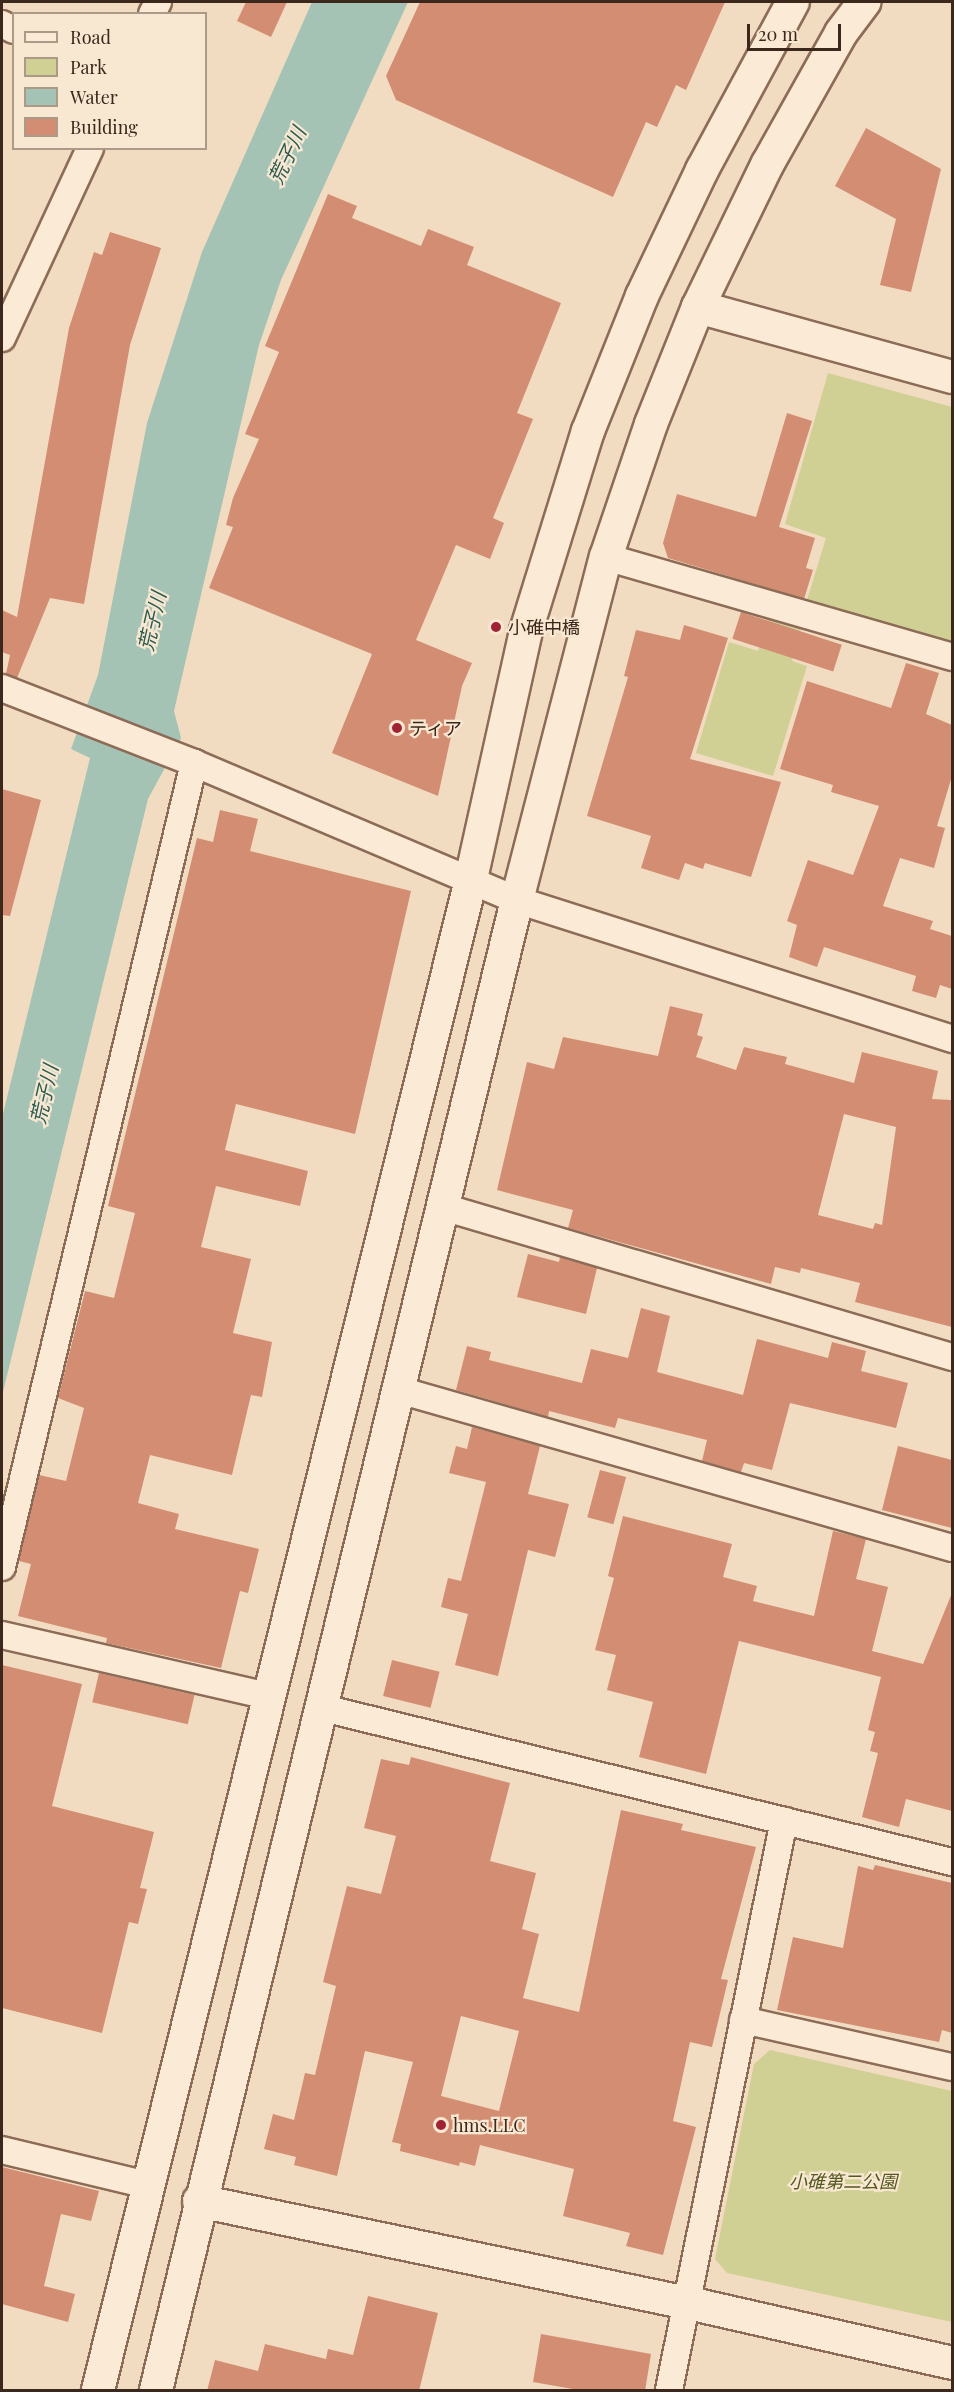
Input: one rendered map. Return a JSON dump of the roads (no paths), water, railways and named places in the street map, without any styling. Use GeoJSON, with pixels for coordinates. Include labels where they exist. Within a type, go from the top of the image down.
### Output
{"type":"FeatureCollection","features":[{"type":"Feature","properties":{"kind":"street"},"geometry":{"type":"LineString","coordinates":[[98,2391],[471,879],[526,631],[588,431],[657,264],[702,170],[793,2]]}},
{"type":"Feature","properties":{"kind":"street"},"geometry":{"type":"LineString","coordinates":[[156,2391],[199,2201],[323,1708],[517,900],[606,557],[651,424],[698,307],[767,165],[841,33],[864,2]]}},
{"type":"Feature","properties":{"kind":"street"},"geometry":{"type":"LineString","coordinates":[[2,338],[89,150]]}},
{"type":"Feature","properties":{"kind":"street"},"geometry":{"type":"LineString","coordinates":[[698,307],[952,377]]}},
{"type":"Feature","properties":{"kind":"street"},"geometry":{"type":"LineString","coordinates":[[606,557],[952,657]]}},
{"type":"Feature","properties":{"kind":"street"},"geometry":{"type":"LineString","coordinates":[[2,688],[182,759],[517,900],[952,1039]]}},
{"type":"Feature","properties":{"kind":"street"},"geometry":{"type":"LineString","coordinates":[[2,1567],[182,759]]}},
{"type":"Feature","properties":{"kind":"street"},"geometry":{"type":"LineString","coordinates":[[443,1207],[952,1357]]}},
{"type":"Feature","properties":{"kind":"street"},"geometry":{"type":"LineString","coordinates":[[399,1390],[952,1548]]}},
{"type":"Feature","properties":{"kind":"street"},"geometry":{"type":"LineString","coordinates":[[2,1635],[269,1696]]}},
{"type":"Feature","properties":{"kind":"street"},"geometry":{"type":"LineString","coordinates":[[323,1708],[952,1862]]}},
{"type":"Feature","properties":{"kind":"street"},"geometry":{"type":"LineString","coordinates":[[669,2391],[684,2302],[784,1820]]}},
{"type":"Feature","properties":{"kind":"street"},"geometry":{"type":"LineString","coordinates":[[743,2020],[952,2067]]}},
{"type":"Feature","properties":{"kind":"street"},"geometry":{"type":"LineString","coordinates":[[2,2150],[148,2185]]}},
{"type":"Feature","properties":{"kind":"street"},"geometry":{"type":"LineString","coordinates":[[199,2201],[684,2302],[952,2363]]}},
{"type":"Feature","properties":{"kind":"water","name":"荒子川"},"geometry":{"type":"Polygon","coordinates":[[[312,2],[408,2],[281,280],[259,345],[174,711],[181,738],[148,799],[2,1396],[2,1118],[90,758],[71,749],[98,675],[147,423],[202,252],[312,2]]]}},
{"type":"Feature","properties":{"kind":"place","name":"小碓中橋"},"geometry":{"type":"Point","coordinates":[496,627]}},
{"type":"Feature","properties":{"kind":"place","name":"ティア"},"geometry":{"type":"Point","coordinates":[397,728]}},
{"type":"Feature","properties":{"kind":"place","name":"hms.LLC"},"geometry":{"type":"Point","coordinates":[441,2125]}},
{"type":"Feature","properties":{"kind":"park label","name":"小碓第二公園"},"geometry":{"type":"Point","coordinates":[843,2181]}}]}
